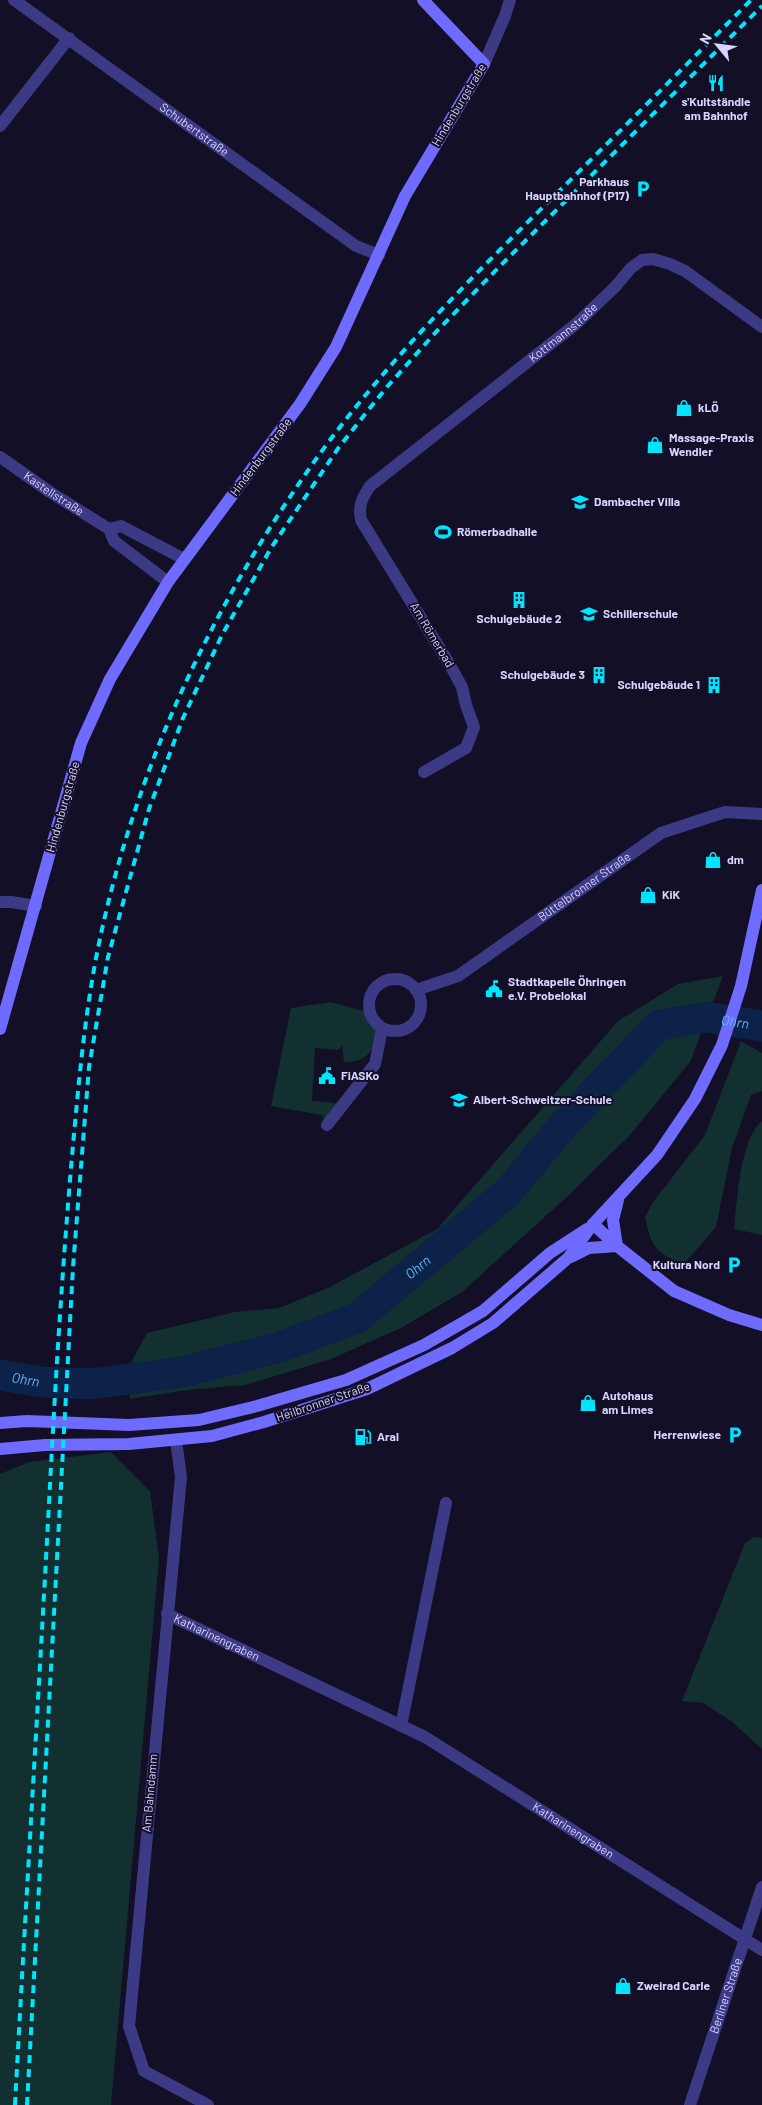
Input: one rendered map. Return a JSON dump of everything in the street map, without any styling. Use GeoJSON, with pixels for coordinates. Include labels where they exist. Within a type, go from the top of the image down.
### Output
{"type":"FeatureCollection","features":[{"type":"Feature","properties":{"kind":"main road"},"geometry":{"type":"LineString","coordinates":[[423,0],[484,64]]}},
{"type":"Feature","properties":{"kind":"main road","name":"Hindenburgstraße"},"geometry":{"type":"LineString","coordinates":[[0,1029],[81,743],[110,679],[168,582],[300,404],[336,347],[405,196],[484,64]]}},
{"type":"Feature","properties":{"kind":"main road","name":"Heilbronner Straße"},"geometry":{"type":"LineString","coordinates":[[0,1449],[45,1445],[129,1444],[176,1441],[212,1436],[264,1422],[376,1385],[452,1348],[493,1323],[568,1258],[593,1224],[658,1155],[680,1124],[695,1099],[722,1045],[741,986],[762,890]]}},
{"type":"Feature","properties":{"kind":"main road","name":"Hindenburgstraße"},"geometry":{"type":"LineString","coordinates":[[0,994],[9,963],[31,920]]}},
{"type":"Feature","properties":{"kind":"main road"},"geometry":{"type":"LineString","coordinates":[[617,1246],[613,1220],[619,1197]]}},
{"type":"Feature","properties":{"kind":"main road"},"geometry":{"type":"LineString","coordinates":[[593,1224],[617,1246],[674,1291],[729,1314],[762,1325]]}},
{"type":"Feature","properties":{"kind":"main road","name":"Heilbronner Straße"},"geometry":{"type":"LineString","coordinates":[[0,1423],[27,1421],[129,1425],[199,1420],[257,1406],[346,1380],[424,1345],[483,1311],[550,1253],[593,1224]]}},
{"type":"Feature","properties":{"kind":"main road"},"geometry":{"type":"LineString","coordinates":[[568,1258],[589,1248],[617,1246]]}},
{"type":"Feature","properties":{"kind":"street","name":"Schubertstraße"},"geometry":{"type":"LineString","coordinates":[[14,0],[356,246],[379,255]]}},
{"type":"Feature","properties":{"kind":"street","name":"Hindenburgstraße"},"geometry":{"type":"LineString","coordinates":[[484,64],[510,0]]}},
{"type":"Feature","properties":{"kind":"street"},"geometry":{"type":"LineString","coordinates":[[0,126],[69,38]]}},
{"type":"Feature","properties":{"kind":"street","name":"Kottmannstraße"},"geometry":{"type":"LineString","coordinates":[[370,486],[576,324],[615,287],[631,268],[642,260],[653,259],[685,271],[762,326]]}},
{"type":"Feature","properties":{"kind":"street","name":"Kastellstraße"},"geometry":{"type":"LineString","coordinates":[[0,457],[50,492],[109,529],[114,541],[168,582]]}},
{"type":"Feature","properties":{"kind":"street","name":"Am Römerbad"},"geometry":{"type":"LineString","coordinates":[[370,486],[362,498],[359,510],[360,520],[450,665],[462,687],[474,727],[466,748],[424,772]]}},
{"type":"Feature","properties":{"kind":"street","name":"Kastellstraße"},"geometry":{"type":"LineString","coordinates":[[109,529],[121,526],[184,559]]}},
{"type":"Feature","properties":{"kind":"street","name":"Büttelbronner Straße"},"geometry":{"type":"LineString","coordinates":[[416,990],[458,976],[661,833],[725,812],[762,814]]}},
{"type":"Feature","properties":{"kind":"street"},"geometry":{"type":"LineString","coordinates":[[0,902],[36,906]]}},
{"type":"Feature","properties":{"kind":"street"},"geometry":{"type":"LineString","coordinates":[[398,979],[408,982],[416,990],[420,999],[421,1009],[413,1025],[402,1031],[390,1032],[374,1023],[368,1001],[374,988],[383,982],[398,979]]}},
{"type":"Feature","properties":{"kind":"street"},"geometry":{"type":"LineString","coordinates":[[327,1125],[376,1064],[382,1029]]}},
{"type":"Feature","properties":{"kind":"street","name":"Am Bahndamm"},"geometry":{"type":"LineString","coordinates":[[176,1441],[180,1477],[129,2026],[144,2071],[208,2105]]}},
{"type":"Feature","properties":{"kind":"street"},"geometry":{"type":"LineString","coordinates":[[401,1726],[446,1503]]}},
{"type":"Feature","properties":{"kind":"street","name":"Katharinengraben"},"geometry":{"type":"LineString","coordinates":[[167,1614],[441,1747],[762,1950]]}},
{"type":"Feature","properties":{"kind":"street","name":"Berliner Straße"},"geometry":{"type":"LineString","coordinates":[[690,2105],[762,1887]]}},
{"type":"Feature","properties":{"kind":"green space"},"geometry":{"type":"Polygon","coordinates":[[[723,976],[690,1062],[629,1136],[571,1193],[462,1292],[401,1328],[331,1359],[245,1385],[187,1390],[130,1399],[126,1372],[147,1333],[235,1312],[279,1308],[330,1287],[437,1229],[618,1021],[678,984],[723,976]]]}},
{"type":"Feature","properties":{"kind":"green space"},"geometry":{"type":"Polygon","coordinates":[[[331,1002],[370,1013],[375,1023],[382,1029],[369,1053],[365,1057],[352,1062],[344,1062],[342,1045],[339,1050],[315,1048],[312,1101],[335,1103],[339,1111],[327,1125],[322,1115],[271,1106],[291,1008],[331,1002]]]}},
{"type":"Feature","properties":{"kind":"green space"},"geometry":{"type":"Polygon","coordinates":[[[741,1041],[762,1053],[762,1091],[751,1095],[732,1148],[716,1227],[683,1265],[656,1248],[650,1236],[645,1217],[654,1201],[705,1135],[741,1041]]]}},
{"type":"Feature","properties":{"kind":"green space"},"geometry":{"type":"Polygon","coordinates":[[[762,1121],[762,1235],[734,1229],[738,1187],[744,1156],[755,1129],[762,1121]]]}},
{"type":"Feature","properties":{"kind":"green space"},"geometry":{"type":"Polygon","coordinates":[[[111,1452],[150,1491],[159,1558],[111,2105],[0,2105],[0,1474],[29,1462],[111,1452]]]}},
{"type":"Feature","properties":{"kind":"green space"},"geometry":{"type":"Polygon","coordinates":[[[754,1537],[762,1538],[762,1749],[731,1721],[703,1703],[682,1701],[745,1543],[754,1537]]]}},
{"type":"Feature","properties":{"kind":"waterway","name":"Ohrn"},"geometry":{"type":"LineString","coordinates":[[0,1375],[40,1382],[91,1384],[182,1372],[277,1348],[357,1318],[508,1192],[565,1123],[659,1025],[706,1017],[762,1026]]}},
{"type":"Feature","properties":{"kind":"railway"},"geometry":{"type":"LineString","coordinates":[[15,2105],[57,1357],[78,1096],[93,972],[112,886],[130,826],[174,708],[201,651],[262,541],[323,449],[381,376],[444,307],[751,0]]}},
{"type":"Feature","properties":{"kind":"railway"},"geometry":{"type":"LineString","coordinates":[[27,2105],[73,1267],[89,1067],[108,957],[149,809],[183,718],[222,635],[271,548],[339,447],[386,388],[436,332],[762,6]]}},
{"type":"Feature","properties":{"kind":"place","name":"s'Kultständle am Bahnhof"},"geometry":{"type":"Point","coordinates":[716,83]}},
{"type":"Feature","properties":{"kind":"place","name":"Parkhaus Hauptbahnhof (P17)"},"geometry":{"type":"Point","coordinates":[643,189]}},
{"type":"Feature","properties":{"kind":"place","name":"kLÖ"},"geometry":{"type":"Point","coordinates":[684,408]}},
{"type":"Feature","properties":{"kind":"place","name":"Massage-Praxis Wendler"},"geometry":{"type":"Point","coordinates":[655,445]}},
{"type":"Feature","properties":{"kind":"place","name":"Dambacher Villa"},"geometry":{"type":"Point","coordinates":[580,502]}},
{"type":"Feature","properties":{"kind":"place","name":"Römerbadhalle"},"geometry":{"type":"Point","coordinates":[443,532]}},
{"type":"Feature","properties":{"kind":"place","name":"Schulgebäude 2"},"geometry":{"type":"Point","coordinates":[519,600]}},
{"type":"Feature","properties":{"kind":"place","name":"Schillerschule"},"geometry":{"type":"Point","coordinates":[589,614]}},
{"type":"Feature","properties":{"kind":"place","name":"Schulgebäude 3"},"geometry":{"type":"Point","coordinates":[599,675]}},
{"type":"Feature","properties":{"kind":"place","name":"Schulgebäude 1"},"geometry":{"type":"Point","coordinates":[714,685]}},
{"type":"Feature","properties":{"kind":"place","name":"dm"},"geometry":{"type":"Point","coordinates":[713,860]}},
{"type":"Feature","properties":{"kind":"place","name":"KiK"},"geometry":{"type":"Point","coordinates":[648,895]}},
{"type":"Feature","properties":{"kind":"place","name":"Stadtkapelle Öhringen e.V. Probelokal"},"geometry":{"type":"Point","coordinates":[494,989]}},
{"type":"Feature","properties":{"kind":"place","name":"FiASKo"},"geometry":{"type":"Point","coordinates":[327,1076]}},
{"type":"Feature","properties":{"kind":"place","name":"Albert-Schweitzer-Schule"},"geometry":{"type":"Point","coordinates":[459,1100]}},
{"type":"Feature","properties":{"kind":"place","name":"Kultura Nord"},"geometry":{"type":"Point","coordinates":[734,1265]}},
{"type":"Feature","properties":{"kind":"place","name":"Autohaus am Limes"},"geometry":{"type":"Point","coordinates":[588,1403]}},
{"type":"Feature","properties":{"kind":"place","name":"Herrenwiese"},"geometry":{"type":"Point","coordinates":[735,1435]}},
{"type":"Feature","properties":{"kind":"place","name":"Aral"},"geometry":{"type":"Point","coordinates":[363,1437]}},
{"type":"Feature","properties":{"kind":"place","name":"Zweirad Carle"},"geometry":{"type":"Point","coordinates":[623,1986]}}]}
